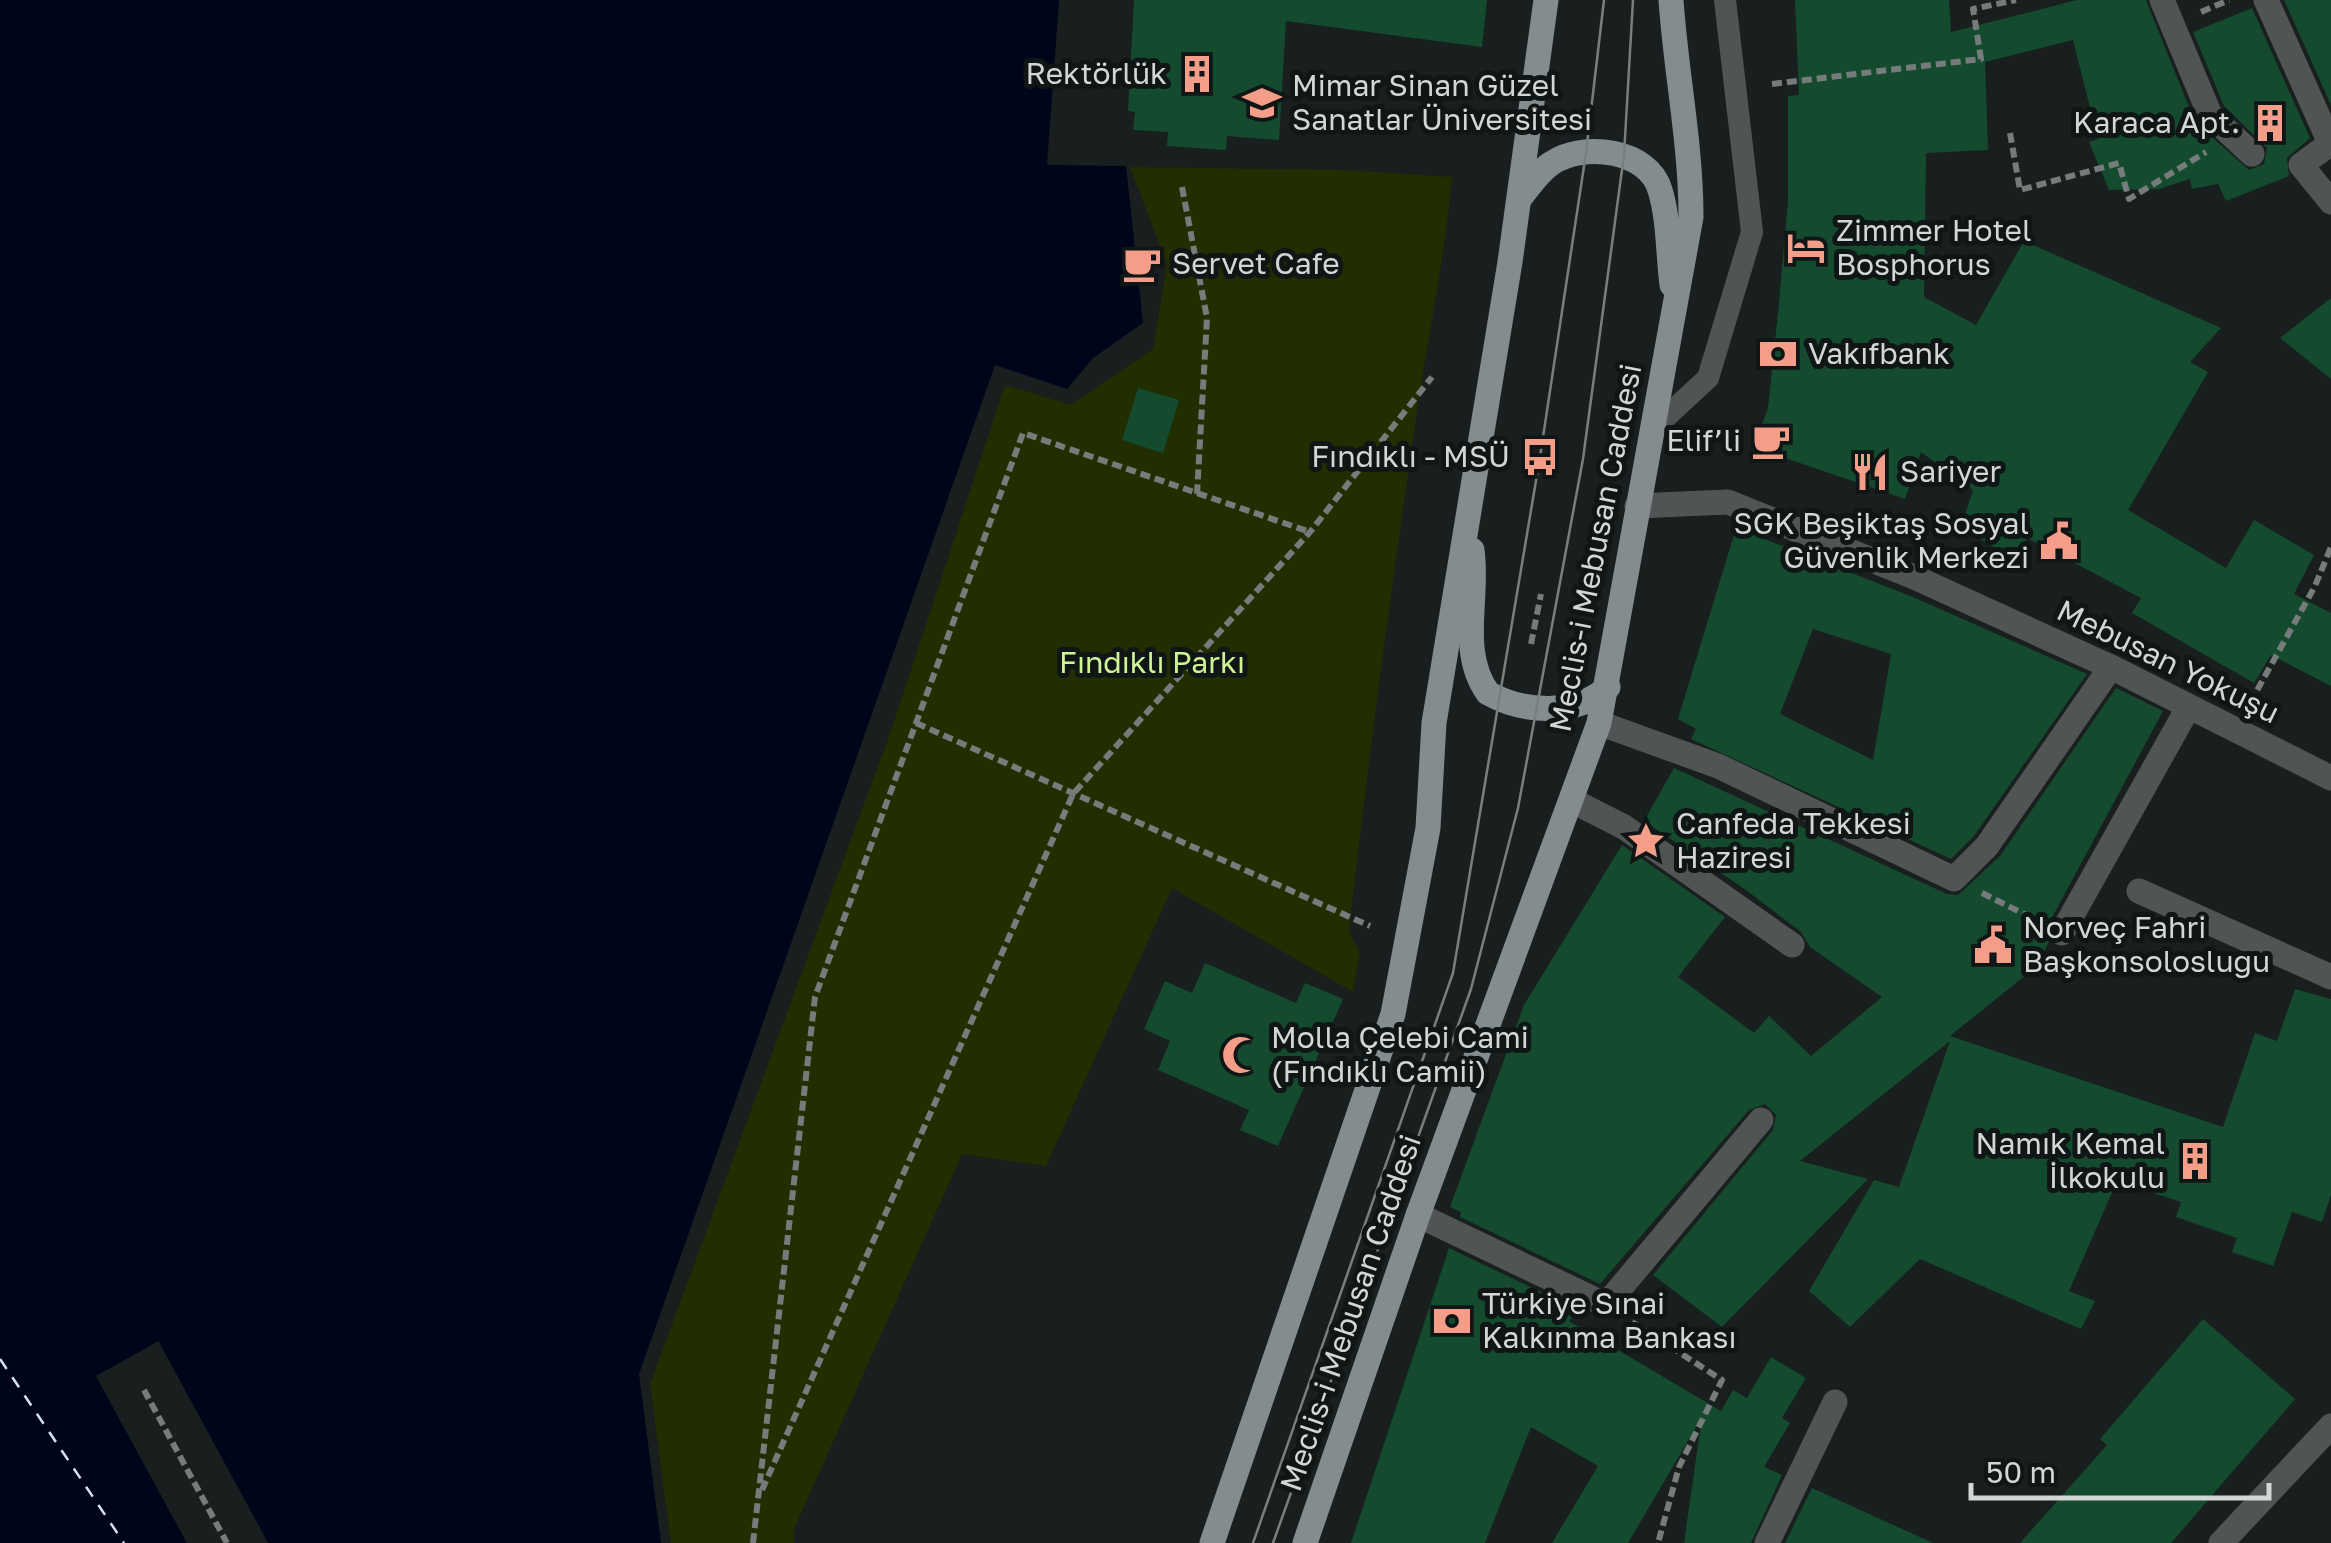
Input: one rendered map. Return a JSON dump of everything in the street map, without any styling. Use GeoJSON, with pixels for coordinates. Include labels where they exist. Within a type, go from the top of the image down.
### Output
{"type":"FeatureCollection","features":[{"type":"Feature","properties":{"kind":"main road","name":"Meclis-i Mebusan Caddesi"},"geometry":{"type":"LineString","coordinates":[[1212,1543],[1393,1014],[1428,828],[1434,722],[1520,198],[1546,0]]}},
{"type":"Feature","properties":{"kind":"main road","name":"Meclis-i Mebusan Caddesi"},"geometry":{"type":"LineString","coordinates":[[1306,1543],[1418,1215],[1600,723],[1689,234],[1691,184],[1671,0]]}},
{"type":"Feature","properties":{"kind":"main road"},"geometry":{"type":"LineString","coordinates":[[1520,198],[1549,164],[1567,155],[1607,153],[1641,163],[1660,190],[1675,310]]}},
{"type":"Feature","properties":{"kind":"main road"},"geometry":{"type":"LineString","coordinates":[[1468,525],[1477,586],[1471,660],[1488,693],[1516,704],[1553,708],[1586,702],[1608,687]]}},
{"type":"Feature","properties":{"kind":"street"},"geometry":{"type":"LineString","coordinates":[[2162,0],[2210,115],[2252,154]]}},
{"type":"Feature","properties":{"kind":"street"},"geometry":{"type":"LineString","coordinates":[[2266,0],[2319,89],[2330,143],[2301,166],[2331,202]]}},
{"type":"Feature","properties":{"kind":"street","name":"Mebusan Yokuşu"},"geometry":{"type":"LineString","coordinates":[[1638,506],[1728,502],[1914,577],[2111,667],[2331,778]]}},
{"type":"Feature","properties":{"kind":"street"},"geometry":{"type":"LineString","coordinates":[[1600,723],[1718,766],[1954,879],[1987,846],[2111,667]]}},
{"type":"Feature","properties":{"kind":"street"},"geometry":{"type":"LineString","coordinates":[[2062,933],[2188,708]]}},
{"type":"Feature","properties":{"kind":"street"},"geometry":{"type":"LineString","coordinates":[[1573,801],[1624,827],[1792,945]]}},
{"type":"Feature","properties":{"kind":"street"},"geometry":{"type":"LineString","coordinates":[[2139,891],[2331,977]]}},
{"type":"Feature","properties":{"kind":"street"},"geometry":{"type":"LineString","coordinates":[[1418,1215],[1606,1305],[1761,1120]]}},
{"type":"Feature","properties":{"kind":"street"},"geometry":{"type":"LineString","coordinates":[[1767,1543],[1834,1402]]}},
{"type":"Feature","properties":{"kind":"street"},"geometry":{"type":"LineString","coordinates":[[2221,1543],[2269,1487],[2331,1426]]}},
{"type":"Feature","properties":{"kind":"lane"},"geometry":{"type":"LineString","coordinates":[[1655,427],[1708,378],[1752,232],[1725,0]]}},
{"type":"Feature","properties":{"kind":"path"},"geometry":{"type":"LineString","coordinates":[[1772,84],[1981,58],[1973,9],[2016,0]]}},
{"type":"Feature","properties":{"kind":"path"},"geometry":{"type":"LineString","coordinates":[[2010,134],[2020,190],[2120,163],[2129,200],[2232,135]]}},
{"type":"Feature","properties":{"kind":"path"},"geometry":{"type":"LineString","coordinates":[[1182,187],[1207,318],[1197,494]]}},
{"type":"Feature","properties":{"kind":"path"},"geometry":{"type":"LineString","coordinates":[[760,1496],[1073,794],[1310,532],[1432,376]]}},
{"type":"Feature","properties":{"kind":"path"},"geometry":{"type":"LineString","coordinates":[[753,1543],[815,997],[1023,433],[1310,532]]}},
{"type":"Feature","properties":{"kind":"path"},"geometry":{"type":"LineString","coordinates":[[2235,730],[2315,586],[2331,547]]}},
{"type":"Feature","properties":{"kind":"path"},"geometry":{"type":"LineString","coordinates":[[1531,644],[1541,594]]}},
{"type":"Feature","properties":{"kind":"path"},"geometry":{"type":"LineString","coordinates":[[916,724],[1370,926]]}},
{"type":"Feature","properties":{"kind":"path"},"geometry":{"type":"LineString","coordinates":[[1954,879],[2062,933]]}},
{"type":"Feature","properties":{"kind":"path"},"geometry":{"type":"LineString","coordinates":[[1606,1305],[1722,1380],[1679,1466],[1658,1543]]}},
{"type":"Feature","properties":{"kind":"path"},"geometry":{"type":"LineString","coordinates":[[144,1390],[227,1543]]}},
{"type":"Feature","properties":{"kind":"green space","name":"Fındıklı Parkı"},"geometry":{"type":"Polygon","coordinates":[[[1130,167],[1345,170],[1452,177],[1364,802],[1349,932],[1360,953],[1353,992],[1172,888],[1046,1166],[962,1154],[794,1529],[794,1543],[671,1543],[650,1384],[888,739],[1005,385],[1071,405],[1153,349],[1167,264],[1130,167]]]}},
{"type":"Feature","properties":{"kind":"water"},"geometry":{"type":"Polygon","coordinates":[[[0,0],[1059,0],[1047,165],[1126,166],[1143,323],[1093,358],[1067,389],[995,365],[639,1374],[661,1543],[268,1543],[158,1342],[96,1376],[187,1543],[0,1543],[0,0]]]}},
{"type":"Feature","properties":{"kind":"pier"},"geometry":{"type":"Polygon","coordinates":[[[159,1341],[268,1543],[262,1543],[157,1348],[103,1378],[192,1543],[187,1543],[96,1376],[159,1341]]]}},
{"type":"Feature","properties":{"kind":"building","name":"Rektörlük"},"geometry":{"type":"Polygon","coordinates":[[[1134,0],[1487,0],[1482,47],[1286,21],[1279,140],[1227,136],[1226,150],[1167,146],[1168,132],[1133,130],[1135,112],[1128,111],[1134,0]]]}},
{"type":"Feature","properties":{"kind":"building"},"geometry":{"type":"Polygon","coordinates":[[[1795,0],[1949,0],[1951,32],[2077,0],[2146,0],[2195,122],[2249,170],[2264,164],[2267,148],[2224,106],[2193,32],[2252,8],[2310,138],[2287,158],[2289,176],[2226,201],[2218,184],[2192,189],[2190,179],[2159,189],[2109,190],[2089,142],[2098,139],[2073,40],[1985,62],[1988,150],[1926,153],[1924,297],[1976,325],[2024,241],[2221,328],[2190,362],[2208,372],[2128,510],[2226,568],[2254,520],[2314,555],[2294,594],[2331,613],[2331,686],[2271,655],[2254,683],[2132,613],[2141,598],[2027,538],[2017,561],[1961,527],[1973,490],[1921,452],[1905,499],[1753,447],[1768,408],[1779,303],[1788,201],[1788,96],[1799,95],[1795,0]]]}},
{"type":"Feature","properties":{"kind":"building"},"geometry":{"type":"Polygon","coordinates":[[[2284,0],[2331,0],[2331,105],[2284,0]]]}},
{"type":"Feature","properties":{"kind":"building"},"geometry":{"type":"Polygon","coordinates":[[[2331,298],[2331,379],[2280,338],[2331,298]]]}},
{"type":"Feature","properties":{"kind":"building"},"geometry":{"type":"Polygon","coordinates":[[[1138,388],[1179,400],[1163,453],[1122,440],[1138,388]]]}},
{"type":"Feature","properties":{"kind":"building"},"geometry":{"type":"Polygon","coordinates":[[[1736,528],[1913,597],[2087,674],[1974,836],[1951,859],[1691,739],[1696,729],[1678,719],[1736,528]],[[1813,629],[1780,714],[1873,760],[1891,654],[1813,629]]]}},
{"type":"Feature","properties":{"kind":"building"},"geometry":{"type":"Polygon","coordinates":[[[2116,688],[2163,711],[2048,925],[2049,942],[2036,967],[1950,1036],[2223,1127],[2255,1033],[2277,1041],[2295,989],[2331,999],[2331,1195],[2322,1222],[2292,1212],[2273,1266],[2232,1252],[2237,1238],[2176,1217],[2181,1202],[2117,1181],[2069,1291],[2095,1301],[2081,1329],[1920,1259],[1850,1327],[1809,1291],[1874,1180],[1899,1187],[1950,1041],[1800,1161],[1868,1179],[1722,1327],[1653,1275],[1773,1130],[1776,1115],[1765,1104],[1749,1110],[1600,1284],[1460,1217],[1461,1212],[1450,1207],[1524,1005],[1622,845],[1725,917],[1678,977],[1754,1033],[1769,1016],[1811,1056],[1882,997],[1810,947],[1801,932],[1746,890],[1644,821],[1674,768],[1947,894],[1958,895],[2000,856],[2116,688]]]}},
{"type":"Feature","properties":{"kind":"building","name":"Molla Çelebi Cami (Fındıklı Camii)"},"geometry":{"type":"Polygon","coordinates":[[[1205,963],[1296,1003],[1305,983],[1343,999],[1278,1146],[1240,1130],[1249,1110],[1158,1070],[1170,1041],[1144,1029],[1165,981],[1192,993],[1205,963]]]}},
{"type":"Feature","properties":{"kind":"building"},"geometry":{"type":"Polygon","coordinates":[[[1449,1248],[1578,1310],[1569,1321],[1721,1411],[1733,1390],[1747,1398],[1771,1357],[1806,1378],[1782,1418],[1790,1423],[1764,1467],[1782,1475],[1751,1543],[1684,1543],[1702,1417],[1628,1543],[1552,1543],[1598,1466],[1531,1427],[1485,1543],[1351,1543],[1449,1248]]]}},
{"type":"Feature","properties":{"kind":"building"},"geometry":{"type":"Polygon","coordinates":[[[2203,1319],[2295,1399],[2171,1543],[2020,1543],[2107,1445],[2100,1439],[2203,1319]]]}},
{"type":"Feature","properties":{"kind":"building"},"geometry":{"type":"Polygon","coordinates":[[[1812,1488],[1933,1543],[1785,1543],[1812,1488]]]}},
{"type":"Feature","properties":{"kind":"ferry route"},"geometry":{"type":"LineString","coordinates":[[0,1359],[124,1543]]}},
{"type":"Feature","properties":{"kind":"tram line"},"geometry":{"type":"LineString","coordinates":[[1253,1543],[1453,973],[1540,457],[1586,153],[1604,0]]}},
{"type":"Feature","properties":{"kind":"tram line"},"geometry":{"type":"LineString","coordinates":[[1273,1543],[1471,989],[1518,808],[1583,459],[1624,155],[1633,0]]}},
{"type":"Feature","properties":{"kind":"place","name":"Rektörlük"},"geometry":{"type":"Point","coordinates":[1197,74]}},
{"type":"Feature","properties":{"kind":"place","name":"Mimar Sinan Güzel Sanatlar Üniversitesi"},"geometry":{"type":"Point","coordinates":[1262,103]}},
{"type":"Feature","properties":{"kind":"place","name":"Karaca Apt."},"geometry":{"type":"Point","coordinates":[2270,123]}},
{"type":"Feature","properties":{"kind":"place","name":"Zimmer Hotel Bosphorus"},"geometry":{"type":"Point","coordinates":[1806,248]}},
{"type":"Feature","properties":{"kind":"place","name":"Servet Cafe"},"geometry":{"type":"Point","coordinates":[1142,264]}},
{"type":"Feature","properties":{"kind":"place","name":"Vakıfbank"},"geometry":{"type":"Point","coordinates":[1778,354]}},
{"type":"Feature","properties":{"kind":"place","name":"Elif’li"},"geometry":{"type":"Point","coordinates":[1771,441]}},
{"type":"Feature","properties":{"kind":"place","name":"Fındıklı - MSÜ"},"geometry":{"type":"Point","coordinates":[1540,457]}},
{"type":"Feature","properties":{"kind":"place","name":"Sariyer"},"geometry":{"type":"Point","coordinates":[1870,472]}},
{"type":"Feature","properties":{"kind":"place","name":"SGK Beşiktaş Sosyal Güvenlik Merkezi"},"geometry":{"type":"Point","coordinates":[2059,541]}},
{"type":"Feature","properties":{"kind":"place","name":"Canfeda Tekkesi Haziresi"},"geometry":{"type":"Point","coordinates":[1646,841]}},
{"type":"Feature","properties":{"kind":"place","name":"Norveç Fahri Başkonsolosluğu"},"geometry":{"type":"Point","coordinates":[1993,945]}},
{"type":"Feature","properties":{"kind":"place","name":"Molla Çelebi Cami (Fındıklı Camii)"},"geometry":{"type":"Point","coordinates":[1241,1055]}},
{"type":"Feature","properties":{"kind":"place","name":"Namık Kemal İlkokulu"},"geometry":{"type":"Point","coordinates":[2195,1161]}},
{"type":"Feature","properties":{"kind":"place","name":"Türkiye Sınai Kalkınma Bankası"},"geometry":{"type":"Point","coordinates":[1452,1321]}}]}
